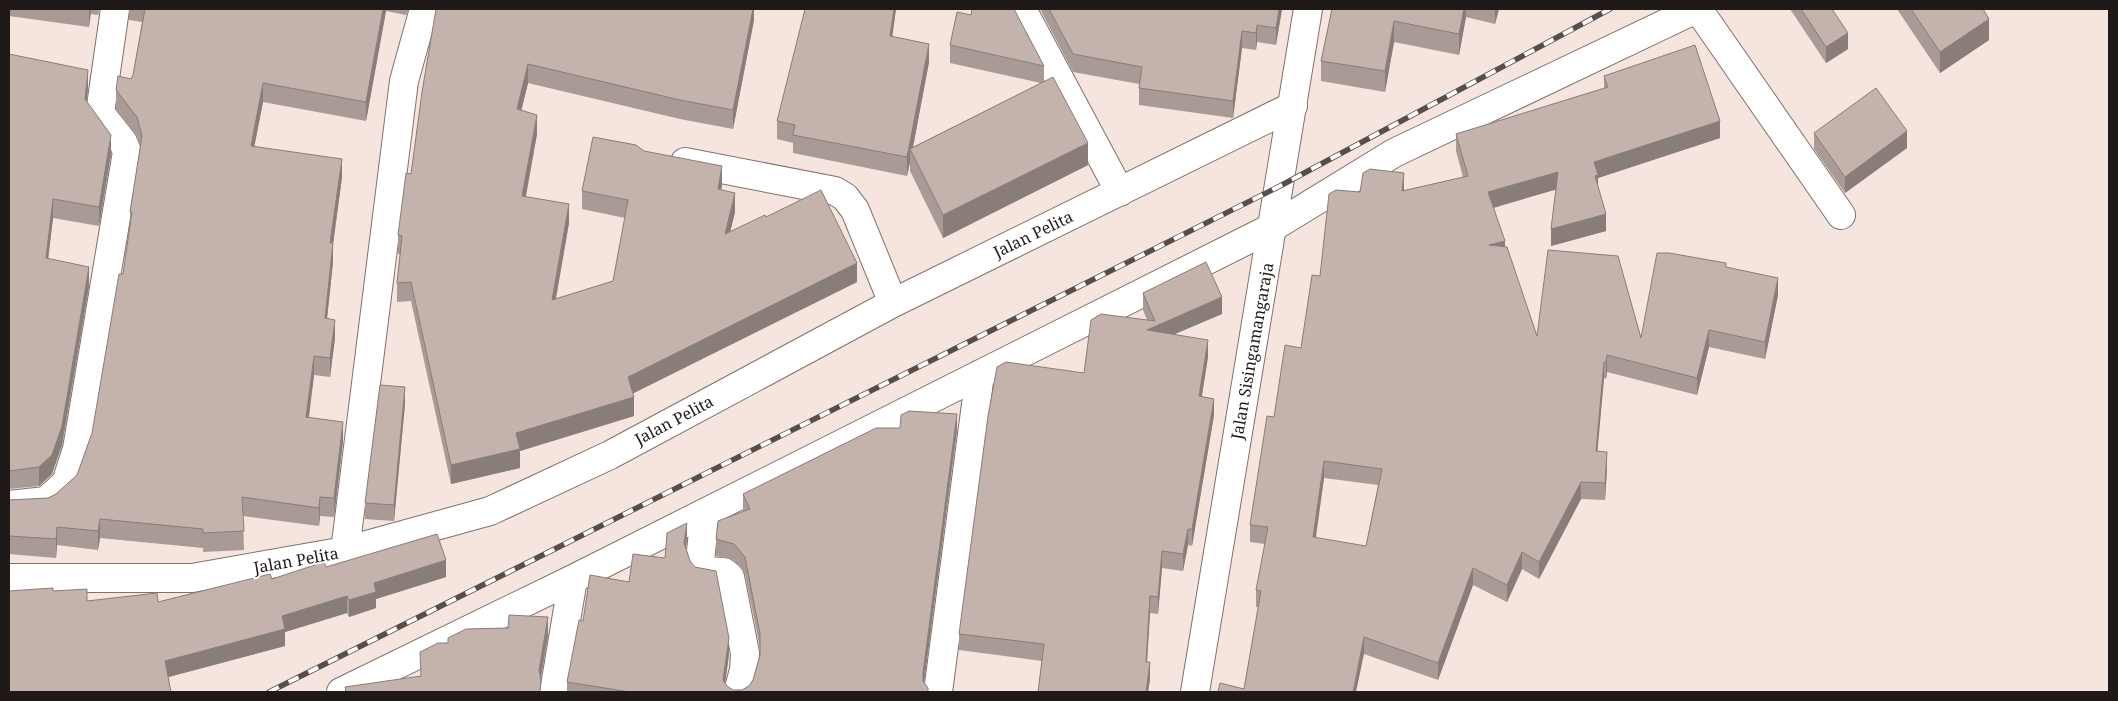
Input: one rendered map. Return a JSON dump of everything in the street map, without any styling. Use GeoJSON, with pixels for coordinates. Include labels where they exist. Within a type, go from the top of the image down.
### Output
{"type":"FeatureCollection","features":[{"type":"Feature","properties":{"kind":"street"},"geometry":{"type":"LineString","coordinates":[[9,505],[14,506],[46,501],[66,483],[77,450],[126,152],[123,142],[100,113],[115,9]]}},
{"type":"Feature","properties":{"kind":"street"},"geometry":{"type":"LineString","coordinates":[[345,551],[404,81],[424,9]]}},
{"type":"Feature","properties":{"kind":"street"},"geometry":{"type":"LineString","coordinates":[[1022,9],[1120,192]]}},
{"type":"Feature","properties":{"kind":"street","name":"Jalan Sisingamangaraja"},"geometry":{"type":"LineString","coordinates":[[1195,692],[1308,9]]}},
{"type":"Feature","properties":{"kind":"street"},"geometry":{"type":"LineString","coordinates":[[341,692],[573,579],[1272,227],[1394,153],[1697,9],[1841,215]]}},
{"type":"Feature","properties":{"kind":"street","name":"Jalan Pelita"},"geometry":{"type":"LineString","coordinates":[[9,578],[192,578],[345,551],[490,510],[610,455],[893,303],[1292,106]]}},
{"type":"Feature","properties":{"kind":"street"},"geometry":{"type":"LineString","coordinates":[[656,156],[835,191],[846,197],[855,210],[893,303]]}},
{"type":"Feature","properties":{"kind":"street"},"geometry":{"type":"LineString","coordinates":[[938,692],[980,374]]}},
{"type":"Feature","properties":{"kind":"street"},"geometry":{"type":"LineString","coordinates":[[705,513],[700,561],[704,571],[724,572],[731,580],[745,653],[744,670],[738,692]]}},
{"type":"Feature","properties":{"kind":"street"},"geometry":{"type":"LineString","coordinates":[[554,692],[573,579]]}},
{"type":"Feature","properties":{"kind":"building"},"geometry":{"type":"Polygon","coordinates":[[[145,9],[383,9],[366,102],[263,83],[251,146],[342,159],[330,243],[333,243],[325,318],[335,320],[330,358],[314,356],[306,417],[343,422],[334,498],[320,497],[319,508],[242,497],[244,531],[203,533],[203,529],[100,519],[98,531],[57,527],[56,539],[9,536],[9,500],[48,498],[56,494],[77,475],[92,433],[119,274],[123,274],[132,212],[130,212],[142,136],[137,117],[116,90],[118,76],[131,79],[133,75],[145,9]]]}},
{"type":"Feature","properties":{"kind":"building"},"geometry":{"type":"Polygon","coordinates":[[[436,9],[753,9],[733,110],[680,100],[528,64],[517,109],[537,115],[522,196],[569,204],[552,300],[613,281],[628,200],[582,191],[593,137],[636,145],[644,151],[722,166],[718,189],[735,193],[725,234],[765,215],[766,217],[821,190],[857,263],[628,377],[634,397],[516,433],[520,449],[451,465],[411,282],[397,283],[402,236],[398,235],[406,173],[411,174],[436,9]]]}},
{"type":"Feature","properties":{"kind":"building"},"geometry":{"type":"Polygon","coordinates":[[[805,9],[894,9],[890,36],[929,44],[907,157],[793,135],[795,125],[777,121],[805,9]]]}},
{"type":"Feature","properties":{"kind":"building"},"geometry":{"type":"Polygon","coordinates":[[[972,9],[1014,9],[1044,66],[950,45],[957,12],[971,15],[972,9]]]}},
{"type":"Feature","properties":{"kind":"building"},"geometry":{"type":"Polygon","coordinates":[[[1049,9],[1279,9],[1276,28],[1257,25],[1256,33],[1242,31],[1233,101],[1139,88],[1142,67],[1073,54],[1049,9]]]}},
{"type":"Feature","properties":{"kind":"building"},"geometry":{"type":"Polygon","coordinates":[[[1332,9],[1464,9],[1459,34],[1394,21],[1385,71],[1321,61],[1332,9]]]}},
{"type":"Feature","properties":{"kind":"building"},"geometry":{"type":"Polygon","coordinates":[[[1801,9],[1832,9],[1848,33],[1826,47],[1801,9]]]}},
{"type":"Feature","properties":{"kind":"building"},"geometry":{"type":"Polygon","coordinates":[[[1911,9],[1983,9],[1989,19],[1940,52],[1911,9]]]}},
{"type":"Feature","properties":{"kind":"building"},"geometry":{"type":"Polygon","coordinates":[[[1695,45],[1720,121],[1594,162],[1598,175],[1595,176],[1606,214],[1551,229],[1558,172],[1488,192],[1505,241],[1489,245],[1507,247],[1537,336],[1548,250],[1618,256],[1641,338],[1657,253],[1669,253],[1726,263],[1726,267],[1778,278],[1765,342],[1709,330],[1697,378],[1607,355],[1606,362],[1604,362],[1596,451],[1607,452],[1605,483],[1581,482],[1539,562],[1522,552],[1507,585],[1473,568],[1438,663],[1364,637],[1353,692],[1218,692],[1220,683],[1244,689],[1261,591],[1256,590],[1268,527],[1250,525],[1267,416],[1274,417],[1285,345],[1301,348],[1312,275],[1320,276],[1329,194],[1336,190],[1360,192],[1363,173],[1370,169],[1404,173],[1402,191],[1468,176],[1456,134],[1608,87],[1604,76],[1695,45]],[[1324,461],[1313,537],[1366,546],[1382,469],[1324,461]]]}},
{"type":"Feature","properties":{"kind":"building"},"geometry":{"type":"Polygon","coordinates":[[[9,54],[88,70],[85,99],[111,135],[99,207],[53,199],[46,258],[89,267],[62,426],[52,455],[39,467],[9,471],[9,54]]]}},
{"type":"Feature","properties":{"kind":"building"},"geometry":{"type":"Polygon","coordinates":[[[1053,77],[1088,143],[943,215],[910,149],[1053,77]]]}},
{"type":"Feature","properties":{"kind":"building"},"geometry":{"type":"Polygon","coordinates":[[[1876,88],[1907,131],[1845,177],[1814,133],[1876,88]]]}},
{"type":"Feature","properties":{"kind":"building"},"geometry":{"type":"Polygon","coordinates":[[[1206,262],[1222,297],[1147,330],[1208,340],[1199,396],[1214,399],[1192,529],[1188,529],[1183,554],[1162,551],[1158,597],[1150,596],[1146,662],[1150,662],[1146,692],[1038,692],[1044,644],[959,634],[988,416],[997,367],[1006,362],[1084,373],[1091,320],[1101,314],[1155,321],[1143,293],[1206,262]]]}},
{"type":"Feature","properties":{"kind":"building"},"geometry":{"type":"Polygon","coordinates":[[[380,385],[405,387],[394,505],[365,503],[380,385]]]}},
{"type":"Feature","properties":{"kind":"building"},"geometry":{"type":"Polygon","coordinates":[[[909,411],[957,414],[923,673],[923,681],[928,688],[928,692],[630,692],[567,682],[579,620],[583,621],[590,575],[629,582],[633,554],[665,558],[667,533],[687,523],[684,543],[690,561],[695,567],[716,571],[729,638],[723,680],[733,690],[742,690],[749,686],[753,680],[760,655],[760,634],[745,557],[734,544],[716,539],[718,521],[750,509],[743,494],[876,428],[900,428],[901,415],[909,411]]]}},
{"type":"Feature","properties":{"kind":"building"},"geometry":{"type":"Polygon","coordinates":[[[437,534],[446,560],[374,583],[376,592],[349,600],[347,596],[282,616],[285,629],[165,661],[171,692],[9,692],[9,591],[53,588],[53,591],[87,589],[87,601],[157,593],[158,602],[270,574],[272,579],[324,562],[326,567],[437,534]]]}},
{"type":"Feature","properties":{"kind":"building"},"geometry":{"type":"Polygon","coordinates":[[[509,615],[548,617],[539,670],[541,680],[540,692],[346,692],[345,687],[421,676],[420,652],[438,643],[448,643],[448,638],[466,629],[508,628],[509,615]]]}},
{"type":"Feature","properties":{"kind":"railway"},"geometry":{"type":"LineString","coordinates":[[269,692],[1280,186],[1610,9]]}}]}
